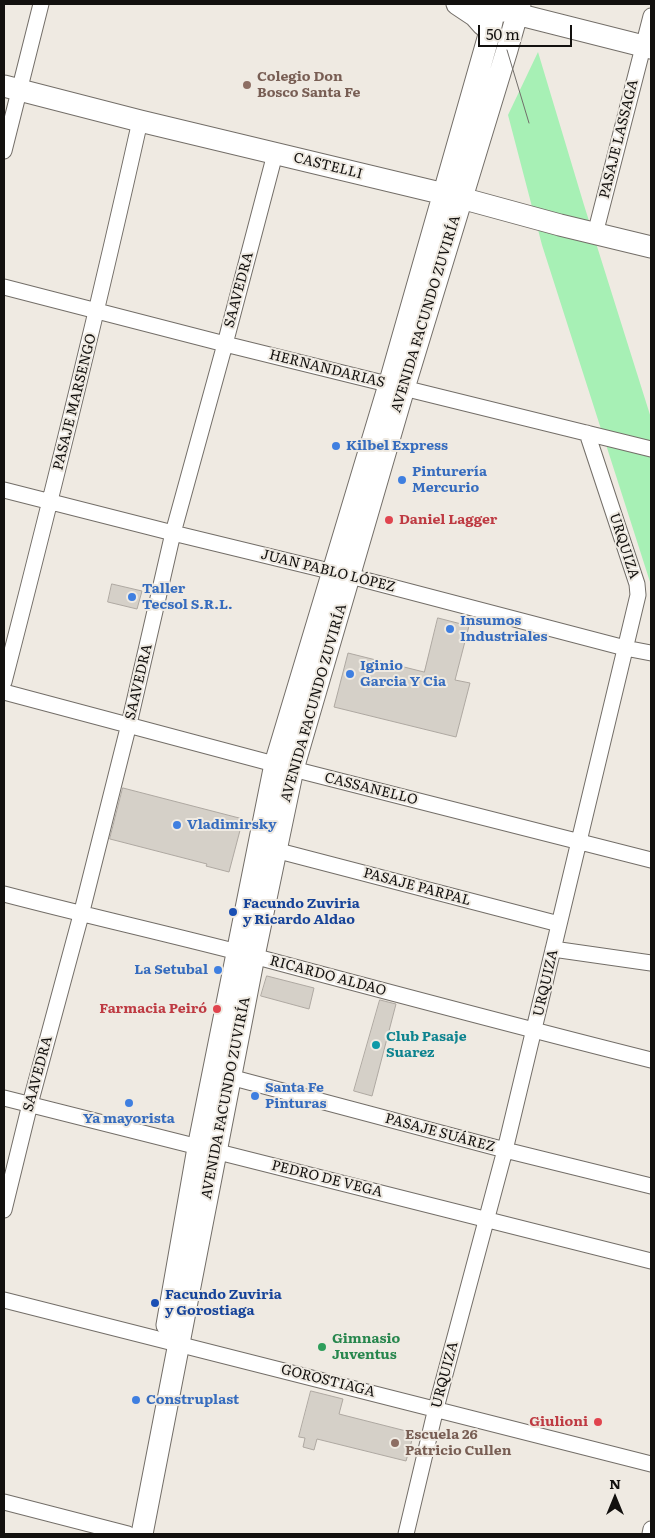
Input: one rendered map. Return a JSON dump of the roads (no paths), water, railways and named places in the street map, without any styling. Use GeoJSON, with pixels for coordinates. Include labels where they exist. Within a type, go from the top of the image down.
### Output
{"type":"FeatureCollection","features":[{"type":"Feature","properties":{"kind":"main road"},"geometry":{"type":"LineString","coordinates":[[457,4],[475,16],[489,35],[493,59],[479,111],[479,139]]}},
{"type":"Feature","properties":{"kind":"main road"},"geometry":{"type":"LineString","coordinates":[[489,5],[518,9],[647,47]]}},
{"type":"Feature","properties":{"kind":"main road","name":"AVENIDA FACUNDO ZUVIRÍA"},"geometry":{"type":"LineString","coordinates":[[128,1534],[171,1342],[245,954],[284,766],[452,196],[489,35],[489,5]]}},
{"type":"Feature","properties":{"kind":"main road","name":"AVENIDA FACUNDO ZUVIRÍA"},"geometry":{"type":"LineString","coordinates":[[452,196],[479,139],[518,9]]}},
{"type":"Feature","properties":{"kind":"main road","name":"CASTELLI"},"geometry":{"type":"LineString","coordinates":[[11,88],[274,154],[452,196],[651,248]]}},
{"type":"Feature","properties":{"kind":"main road","name":"AVENIDA FACUNDO ZUVIRÍA"},"geometry":{"type":"LineString","coordinates":[[207,1150],[230,1077],[245,954],[275,850],[284,766]]}},
{"type":"Feature","properties":{"kind":"main road","name":"AVENIDA FACUNDO ZUVIRÍA"},"geometry":{"type":"LineString","coordinates":[[142,1534],[171,1342]]}},
{"type":"Feature","properties":{"kind":"street"},"geometry":{"type":"LineString","coordinates":[[4,150],[11,88],[41,4]]}},
{"type":"Feature","properties":{"kind":"street","name":"PASAJE LASSAGA"},"geometry":{"type":"LineString","coordinates":[[595,234],[647,47],[651,16]]}},
{"type":"Feature","properties":{"kind":"street","name":"PASAJE MARSENGO"},"geometry":{"type":"LineString","coordinates":[[4,682],[51,502],[97,312],[140,121]]}},
{"type":"Feature","properties":{"kind":"street","name":"SAAVEDRA"},"geometry":{"type":"LineString","coordinates":[[4,1209],[129,724],[172,533],[225,344],[274,154]]}},
{"type":"Feature","properties":{"kind":"street","name":"HERNANDARIAS"},"geometry":{"type":"LineString","coordinates":[[4,287],[97,312],[651,449]]}},
{"type":"Feature","properties":{"kind":"street","name":"URQUIZA"},"geometry":{"type":"LineString","coordinates":[[406,1534],[436,1408],[505,1150],[638,595],[637,584],[587,433]]}},
{"type":"Feature","properties":{"kind":"street","name":"JUAN PABLO LÓPEZ"},"geometry":{"type":"LineString","coordinates":[[4,490],[342,574],[625,648],[651,653]]}},
{"type":"Feature","properties":{"kind":"street","name":"CASSANELLO"},"geometry":{"type":"LineString","coordinates":[[4,692],[651,860]]}},
{"type":"Feature","properties":{"kind":"street","name":"PASAJE PARPAL"},"geometry":{"type":"LineString","coordinates":[[275,850],[559,924]]}},
{"type":"Feature","properties":{"kind":"street","name":"RICARDO ALDAO"},"geometry":{"type":"LineString","coordinates":[[4,894],[81,915],[245,954],[651,1060]]}},
{"type":"Feature","properties":{"kind":"street"},"geometry":{"type":"LineString","coordinates":[[554,950],[651,963]]}},
{"type":"Feature","properties":{"kind":"street","name":"PASAJE SUÁREZ"},"geometry":{"type":"LineString","coordinates":[[230,1077],[505,1150],[651,1186]]}},
{"type":"Feature","properties":{"kind":"street","name":"PEDRO DE VEGA"},"geometry":{"type":"LineString","coordinates":[[4,1098],[651,1260]]}},
{"type":"Feature","properties":{"kind":"street","name":"GOROSTIAGA"},"geometry":{"type":"LineString","coordinates":[[4,1300],[651,1464]]}},
{"type":"Feature","properties":{"kind":"street"},"geometry":{"type":"LineString","coordinates":[[4,1502],[128,1534]]}},
{"type":"Feature","properties":{"kind":"street"},"geometry":{"type":"LineString","coordinates":[[650,1534],[651,1529]]}},
{"type":"Feature","properties":{"kind":"tram line"},"geometry":{"type":"LineString","coordinates":[[507,50],[529,123]]}},
{"type":"Feature","properties":{"kind":"place","name":"Colegio Don Bosco Santa Fe"},"geometry":{"type":"Point","coordinates":[247,85]}},
{"type":"Feature","properties":{"kind":"place","name":"Kilbel Express"},"geometry":{"type":"Point","coordinates":[336,446]}},
{"type":"Feature","properties":{"kind":"place","name":"Pinturería Mercurio"},"geometry":{"type":"Point","coordinates":[402,480]}},
{"type":"Feature","properties":{"kind":"place","name":"Daniel Lagger"},"geometry":{"type":"Point","coordinates":[389,520]}},
{"type":"Feature","properties":{"kind":"place","name":"Taller Tecsol S.R.L."},"geometry":{"type":"Point","coordinates":[132,597]}},
{"type":"Feature","properties":{"kind":"place","name":"Insumos Industriales"},"geometry":{"type":"Point","coordinates":[450,629]}},
{"type":"Feature","properties":{"kind":"place","name":"Iginio Garcia Y Cia"},"geometry":{"type":"Point","coordinates":[350,674]}},
{"type":"Feature","properties":{"kind":"place","name":"Vladimirsky"},"geometry":{"type":"Point","coordinates":[177,825]}},
{"type":"Feature","properties":{"kind":"place","name":"Facundo Zuviria y Ricardo Aldao"},"geometry":{"type":"Point","coordinates":[233,912]}},
{"type":"Feature","properties":{"kind":"place","name":"La Setubal"},"geometry":{"type":"Point","coordinates":[218,970]}},
{"type":"Feature","properties":{"kind":"place","name":"Farmacia Peiró"},"geometry":{"type":"Point","coordinates":[217,1009]}},
{"type":"Feature","properties":{"kind":"place","name":"Club Pasaje Suarez"},"geometry":{"type":"Point","coordinates":[376,1045]}},
{"type":"Feature","properties":{"kind":"place","name":"Santa Fe Pinturas"},"geometry":{"type":"Point","coordinates":[255,1096]}},
{"type":"Feature","properties":{"kind":"place","name":"Ya mayorista"},"geometry":{"type":"Point","coordinates":[129,1103]}},
{"type":"Feature","properties":{"kind":"place","name":"Facundo Zuviria y Gorostiaga"},"geometry":{"type":"Point","coordinates":[155,1303]}},
{"type":"Feature","properties":{"kind":"place","name":"Gimnasio Juventus"},"geometry":{"type":"Point","coordinates":[322,1347]}},
{"type":"Feature","properties":{"kind":"place","name":"Construplast"},"geometry":{"type":"Point","coordinates":[136,1400]}},
{"type":"Feature","properties":{"kind":"place","name":"Giulioni"},"geometry":{"type":"Point","coordinates":[598,1422]}},
{"type":"Feature","properties":{"kind":"place","name":"Escuela 26 Patricio Cullen"},"geometry":{"type":"Point","coordinates":[395,1443]}}]}
